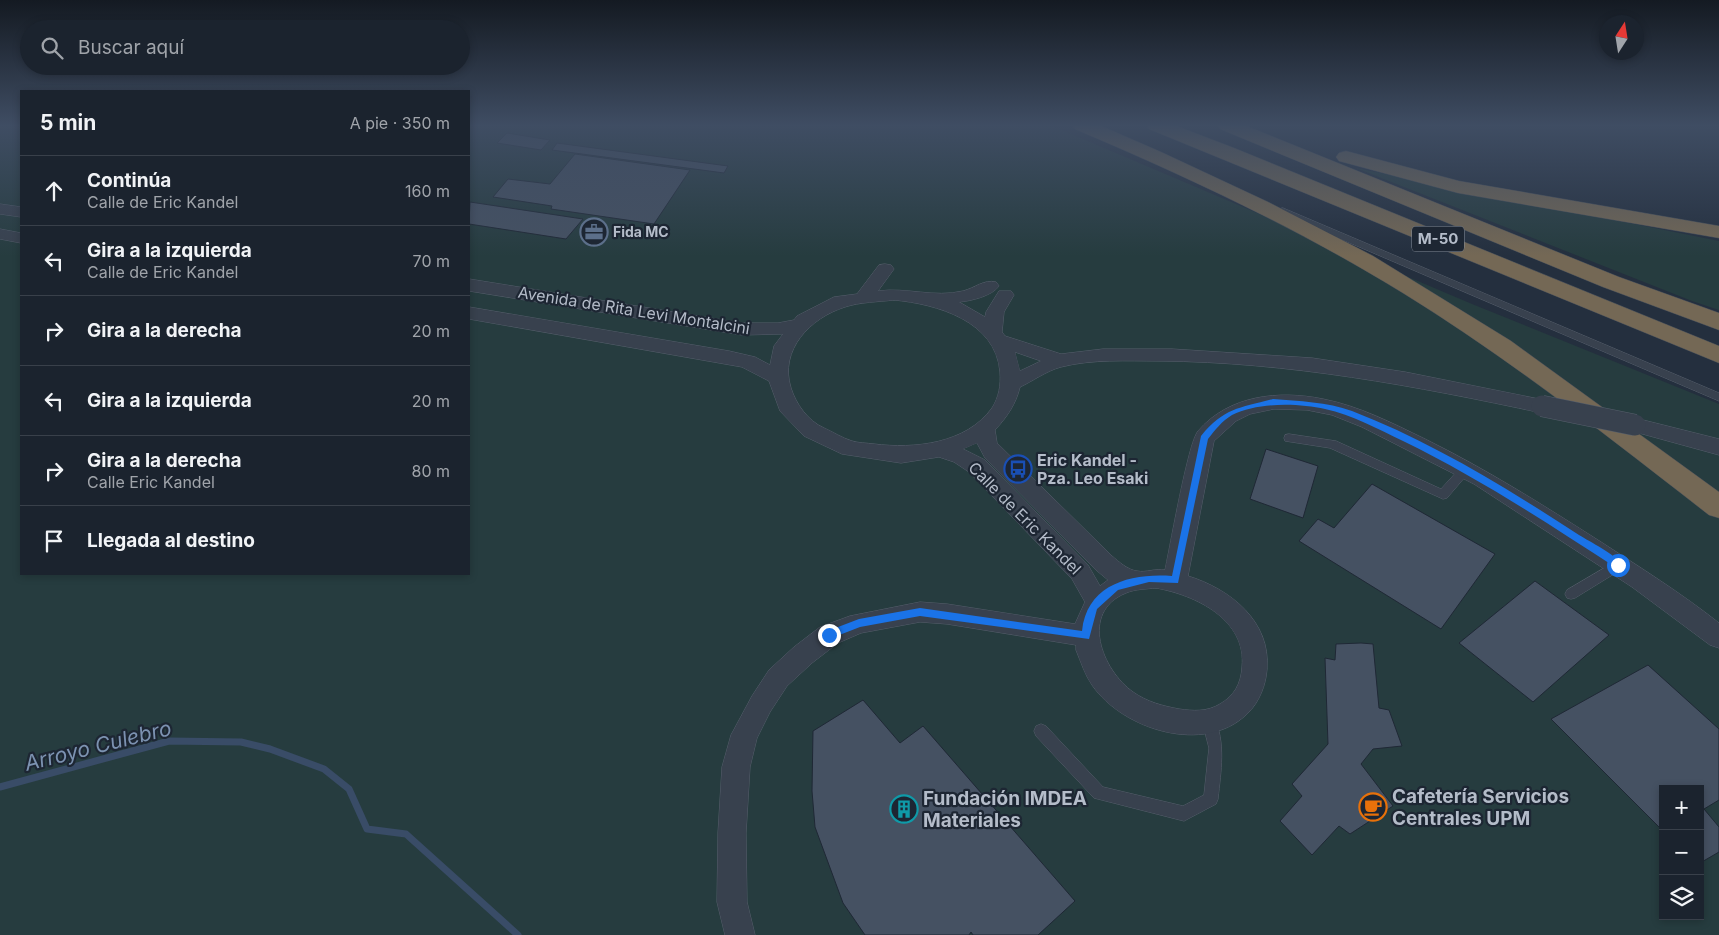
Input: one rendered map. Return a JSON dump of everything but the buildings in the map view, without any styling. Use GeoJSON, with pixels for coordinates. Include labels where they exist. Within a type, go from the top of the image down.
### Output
{"type":"FeatureCollection","features":[{"type":"Feature","properties":{"kind":"highway"},"geometry":{"type":"LineString","coordinates":[[1180,169],[1295,224],[1405,285],[1485,336],[1719,507]]}},
{"type":"Feature","properties":{"kind":"highway","name":"M-50"},"geometry":{"type":"LineString","coordinates":[[1270,169],[1591,304],[1719,355]]}},
{"type":"Feature","properties":{"kind":"highway","name":"M-50"},"geometry":{"type":"LineString","coordinates":[[1334,169],[1611,282],[1719,322]]}},
{"type":"Feature","properties":{"kind":"highway"},"geometry":{"type":"LineString","coordinates":[[1393,169],[1458,187],[1719,232]]}},
{"type":"Feature","properties":{"kind":"street"},"geometry":{"type":"LineString","coordinates":[[0,209],[20,212]]}},
{"type":"Feature","properties":{"kind":"street"},"geometry":{"type":"LineString","coordinates":[[0,234],[20,238]]}},
{"type":"Feature","properties":{"kind":"street"},"geometry":{"type":"LineString","coordinates":[[864,296],[885,270]]}},
{"type":"Feature","properties":{"kind":"street","name":"Avenida de Rita Levi Montalcini"},"geometry":{"type":"LineString","coordinates":[[470,285],[742,329],[778,330],[799,325]]}},
{"type":"Feature","properties":{"kind":"street"},"geometry":{"type":"LineString","coordinates":[[932,299],[997,291],[995,337]]}},
{"type":"Feature","properties":{"kind":"street"},"geometry":{"type":"LineString","coordinates":[[906,294],[932,299],[967,313],[995,337],[1008,361],[1011,383],[1003,404],[984,427],[963,440],[939,449],[918,453],[885,454],[855,450],[834,443],[809,429],[792,413],[782,398],[776,376],[780,352],[787,338],[799,325],[829,306],[864,296],[906,294]]}},
{"type":"Feature","properties":{"kind":"street","name":"Avenida de Rita Levi Montalcini"},"geometry":{"type":"LineString","coordinates":[[470,313],[728,357],[748,362],[776,376]]}},
{"type":"Feature","properties":{"kind":"street"},"geometry":{"type":"LineString","coordinates":[[995,337],[1062,360]]}},
{"type":"Feature","properties":{"kind":"street"},"geometry":{"type":"LineString","coordinates":[[1011,383],[1062,360],[1148,355],[1211,356],[1284,361],[1385,374],[1636,426],[1719,447]]}},
{"type":"Feature","properties":{"kind":"street"},"geometry":{"type":"LineString","coordinates":[[1175,580],[1204,438],[1216,423],[1230,413],[1273,402],[1324,406],[1348,413],[1380,427],[1465,470],[1524,503],[1618,565],[1719,637]]}},
{"type":"Feature","properties":{"kind":"street","name":"Calle de Eric Kandel"},"geometry":{"type":"LineString","coordinates":[[984,427],[987,443],[1006,468],[1104,563],[1117,573],[1133,580]]}},
{"type":"Feature","properties":{"kind":"street","name":"Calle de Eric Kandel"},"geometry":{"type":"LineString","coordinates":[[939,449],[961,456],[977,466],[1080,572],[1097,602]]}},
{"type":"Feature","properties":{"kind":"street"},"geometry":{"type":"LineString","coordinates":[[1156,578],[1175,580],[1199,589],[1230,610],[1245,629],[1254,651],[1256,671],[1251,689],[1246,698],[1228,713],[1209,721],[1176,723],[1161,720],[1141,712],[1123,701],[1112,691],[1094,668],[1087,648],[1086,636],[1090,614],[1097,602],[1114,587],[1133,580],[1156,578]]}},
{"type":"Feature","properties":{"kind":"street"},"geometry":{"type":"LineString","coordinates":[[740,935],[732,902],[732,833],[736,767],[744,735],[761,704],[778,678],[802,655],[829,635],[859,623],[920,612],[947,614],[1086,636]]}},
{"type":"Feature","properties":{"kind":"lane"},"geometry":{"type":"LineString","coordinates":[[1185,169],[1719,397]]}},
{"type":"Feature","properties":{"kind":"lane"},"geometry":{"type":"LineString","coordinates":[[1289,438],[1332,444],[1443,495],[1465,470]]}},
{"type":"Feature","properties":{"kind":"lane"},"geometry":{"type":"LineString","coordinates":[[1571,594],[1618,565]]}},
{"type":"Feature","properties":{"kind":"lane"},"geometry":{"type":"LineString","coordinates":[[1041,731],[1099,793],[1184,814],[1210,799],[1216,748],[1209,721]]}},
{"type":"Feature","properties":{"kind":"green space"},"geometry":{"type":"Polygon","coordinates":[[[0,169],[20,169],[20,575],[470,575],[470,169],[1153,169],[1472,304],[1719,404],[1719,935],[0,935],[0,169]]]}},
{"type":"Feature","properties":{"kind":"green space"},"geometry":{"type":"Polygon","coordinates":[[[1358,169],[1719,241],[1719,310],[1358,169]]]}},
{"type":"Feature","properties":{"kind":"waterway","name":"Arroyo Culebro"},"geometry":{"type":"LineString","coordinates":[[0,787],[169,741],[241,742],[270,749],[324,769],[349,789],[367,829],[406,834],[518,935]]}},
{"type":"Feature","properties":{"kind":"place","name":"Fida MC"},"geometry":{"type":"Point","coordinates":[594,232]}},
{"type":"Feature","properties":{"kind":"place","name":"Eric Kandel - Pza. Leo Esaki"},"geometry":{"type":"Point","coordinates":[1018,469]}},
{"type":"Feature","properties":{"kind":"place","name":"Cafetería Servicios Centrales UPM"},"geometry":{"type":"Point","coordinates":[1373,807]}},
{"type":"Feature","properties":{"kind":"place","name":"Fundación IMDEA Materiales"},"geometry":{"type":"Point","coordinates":[904,809]}},
{"type":"Feature","properties":{"kind":"route"},"geometry":{"type":"LineString","coordinates":[[829,635],[859,623],[920,612],[947,614],[1086,636],[1087,624],[1094,607],[1114,587],[1125,582],[1149,578],[1175,580],[1198,456],[1204,438],[1216,423],[1230,413],[1249,406],[1273,402],[1324,406],[1348,413],[1440,455],[1524,503],[1618,565]]}}]}
